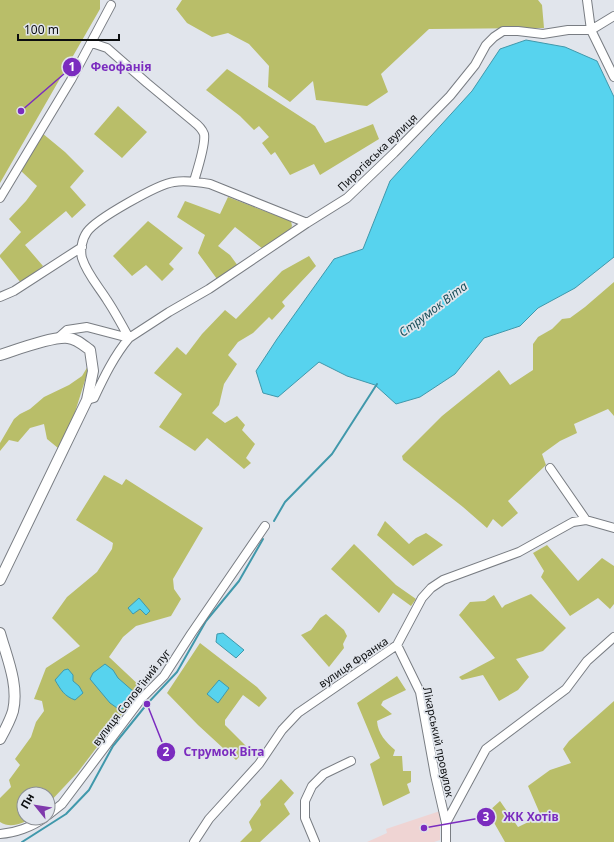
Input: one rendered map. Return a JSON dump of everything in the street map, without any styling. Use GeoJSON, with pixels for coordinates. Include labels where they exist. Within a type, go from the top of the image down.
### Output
{"type":"FeatureCollection","features":[{"type":"Feature","properties":{"kind":"street"},"geometry":{"type":"LineString","coordinates":[[587,0],[592,30],[614,77]]}},
{"type":"Feature","properties":{"kind":"street"},"geometry":{"type":"LineString","coordinates":[[0,198],[71,80],[111,5]]}},
{"type":"Feature","properties":{"kind":"street"},"geometry":{"type":"LineString","coordinates":[[592,30],[614,16]]}},
{"type":"Feature","properties":{"kind":"street","name":"Пирогівська вулиця"},"geometry":{"type":"LineString","coordinates":[[129,338],[169,312],[209,289],[347,198],[450,96],[475,65],[486,45],[503,31],[543,34],[568,30],[592,30]]}},
{"type":"Feature","properties":{"kind":"street"},"geometry":{"type":"LineString","coordinates":[[92,43],[106,48],[201,129],[204,135],[204,142],[194,181]]}},
{"type":"Feature","properties":{"kind":"street"},"geometry":{"type":"LineString","coordinates":[[129,338],[108,301],[89,273],[82,258],[83,239],[87,231],[94,224],[138,197],[173,182],[194,181],[210,184],[307,223]]}},
{"type":"Feature","properties":{"kind":"street"},"geometry":{"type":"LineString","coordinates":[[0,297],[14,291],[82,246]]}},
{"type":"Feature","properties":{"kind":"street"},"geometry":{"type":"LineString","coordinates":[[58,338],[67,330],[87,327],[129,338]]}},
{"type":"Feature","properties":{"kind":"street"},"geometry":{"type":"LineString","coordinates":[[0,355],[58,338],[69,338],[79,341],[90,350],[92,371],[87,400],[0,580]]}},
{"type":"Feature","properties":{"kind":"street"},"geometry":{"type":"LineString","coordinates":[[87,400],[94,398],[105,374],[129,338]]}},
{"type":"Feature","properties":{"kind":"street"},"geometry":{"type":"LineString","coordinates":[[550,468],[586,520],[614,528]]}},
{"type":"Feature","properties":{"kind":"street","name":"вулиця Франка"},"geometry":{"type":"LineString","coordinates":[[194,842],[209,819],[259,764],[282,730],[298,713],[397,645],[422,598],[430,588],[443,580],[519,552],[574,522],[586,520]]}},
{"type":"Feature","properties":{"kind":"street","name":"вулиця Солов'їний луг"},"geometry":{"type":"LineString","coordinates":[[56,809],[62,804],[141,699],[164,676],[265,526]]}},
{"type":"Feature","properties":{"kind":"street"},"geometry":{"type":"LineString","coordinates":[[0,633],[15,686],[15,700],[12,712],[0,739]]}},
{"type":"Feature","properties":{"kind":"street"},"geometry":{"type":"LineString","coordinates":[[446,823],[486,749],[566,689],[587,661],[614,637]]}},
{"type":"Feature","properties":{"kind":"street","name":"Лікарський провулок"},"geometry":{"type":"LineString","coordinates":[[397,645],[420,692],[435,775],[446,823],[446,842]]}},
{"type":"Feature","properties":{"kind":"street"},"geometry":{"type":"LineString","coordinates":[[315,842],[305,818],[305,801],[312,786],[324,774],[351,761]]}},
{"type":"Feature","properties":{"kind":"street"},"geometry":{"type":"LineString","coordinates":[[0,834],[21,830],[30,826]]}},
{"type":"Feature","properties":{"kind":"shaded area"},"geometry":{"type":"Polygon","coordinates":[[[440,811],[440,840],[434,842],[367,842],[387,833],[386,829],[440,811]]]}},
{"type":"Feature","properties":{"kind":"green space"},"geometry":{"type":"Polygon","coordinates":[[[0,0],[100,0],[100,9],[0,183],[0,0]]]}},
{"type":"Feature","properties":{"kind":"green space"},"geometry":{"type":"Polygon","coordinates":[[[182,0],[538,0],[542,5],[544,28],[429,29],[381,74],[388,92],[367,106],[316,100],[313,81],[290,102],[268,87],[269,66],[249,44],[228,33],[212,37],[187,23],[176,9],[182,0]]]}},
{"type":"Feature","properties":{"kind":"green space"},"geometry":{"type":"Polygon","coordinates":[[[227,69],[315,126],[325,143],[373,124],[379,139],[320,175],[314,164],[290,175],[275,152],[271,155],[262,143],[269,137],[259,126],[254,130],[240,116],[206,90],[227,69]]]}},
{"type":"Feature","properties":{"kind":"green space"},"geometry":{"type":"Polygon","coordinates":[[[118,106],[147,132],[122,158],[94,134],[118,106]]]}},
{"type":"Feature","properties":{"kind":"green space"},"geometry":{"type":"Polygon","coordinates":[[[42,133],[65,152],[84,171],[70,187],[86,205],[72,218],[66,211],[25,245],[43,266],[21,283],[0,255],[21,232],[9,219],[26,201],[37,186],[20,170],[42,133]]]}},
{"type":"Feature","properties":{"kind":"green space"},"geometry":{"type":"Polygon","coordinates":[[[228,197],[291,221],[292,226],[288,234],[263,249],[235,227],[218,246],[230,255],[238,266],[217,279],[198,253],[205,235],[177,217],[185,201],[220,214],[228,197]]]}},
{"type":"Feature","properties":{"kind":"green space"},"geometry":{"type":"Polygon","coordinates":[[[148,221],[183,248],[169,264],[174,269],[162,281],[146,265],[132,276],[113,256],[148,221]]]}},
{"type":"Feature","properties":{"kind":"green space"},"geometry":{"type":"Polygon","coordinates":[[[309,256],[316,266],[282,302],[285,306],[272,320],[269,317],[253,333],[238,342],[228,355],[237,364],[224,384],[219,405],[212,413],[225,423],[237,416],[245,425],[242,430],[255,444],[246,458],[251,463],[244,469],[207,438],[195,451],[159,427],[182,394],[154,373],[177,347],[186,355],[202,334],[225,310],[236,319],[282,271],[309,256]]]}},
{"type":"Feature","properties":{"kind":"green space"},"geometry":{"type":"Polygon","coordinates":[[[614,282],[614,416],[608,409],[574,424],[577,433],[560,441],[542,454],[546,465],[508,501],[518,513],[502,527],[493,519],[487,528],[463,507],[403,460],[402,456],[442,416],[499,370],[510,385],[533,370],[533,344],[538,337],[552,329],[562,319],[570,318],[614,282]]]}},
{"type":"Feature","properties":{"kind":"green space"},"geometry":{"type":"Polygon","coordinates":[[[88,366],[87,374],[71,425],[58,448],[47,439],[44,424],[30,428],[18,442],[9,440],[0,451],[0,443],[14,419],[30,409],[44,397],[69,385],[82,376],[88,366]]]}},
{"type":"Feature","properties":{"kind":"green space"},"geometry":{"type":"Polygon","coordinates":[[[104,475],[122,485],[126,479],[203,528],[173,579],[174,589],[181,599],[171,616],[136,626],[123,637],[109,657],[142,688],[78,772],[56,795],[56,786],[16,786],[16,824],[8,825],[0,822],[0,798],[11,787],[9,780],[20,765],[15,759],[31,737],[36,722],[44,711],[42,701],[34,699],[46,668],[80,646],[52,618],[67,597],[97,572],[112,549],[113,543],[76,520],[104,475]]]}},
{"type":"Feature","properties":{"kind":"green space"},"geometry":{"type":"Polygon","coordinates":[[[385,521],[409,544],[416,538],[426,533],[443,545],[413,566],[377,535],[385,521]]]}},
{"type":"Feature","properties":{"kind":"green space"},"geometry":{"type":"Polygon","coordinates":[[[354,544],[396,585],[416,599],[411,606],[393,593],[379,613],[331,569],[354,544]]]}},
{"type":"Feature","properties":{"kind":"green space"},"geometry":{"type":"Polygon","coordinates":[[[547,545],[578,581],[602,558],[614,566],[614,604],[610,609],[598,598],[570,616],[541,577],[544,571],[533,553],[547,545]]]}},
{"type":"Feature","properties":{"kind":"green space"},"geometry":{"type":"Polygon","coordinates":[[[531,594],[566,628],[543,651],[516,659],[529,677],[518,690],[499,701],[483,675],[462,680],[459,677],[495,658],[459,615],[470,602],[485,601],[494,595],[502,608],[505,605],[531,594]]]}},
{"type":"Feature","properties":{"kind":"green space"},"geometry":{"type":"Polygon","coordinates":[[[326,614],[344,630],[347,636],[343,644],[344,648],[329,667],[301,635],[311,630],[320,618],[326,614]]]}},
{"type":"Feature","properties":{"kind":"green space"},"geometry":{"type":"Polygon","coordinates":[[[200,643],[257,687],[267,698],[259,707],[243,695],[225,720],[225,725],[248,748],[236,760],[198,725],[167,693],[200,643]]]}},
{"type":"Feature","properties":{"kind":"green space"},"geometry":{"type":"Polygon","coordinates":[[[397,676],[406,690],[383,701],[381,705],[392,714],[377,721],[381,734],[395,750],[393,756],[402,756],[403,771],[411,771],[411,782],[407,784],[410,793],[383,806],[370,764],[380,758],[357,703],[397,676]]]}},
{"type":"Feature","properties":{"kind":"green space"},"geometry":{"type":"Polygon","coordinates":[[[614,701],[614,842],[505,842],[488,812],[500,801],[518,827],[541,816],[528,786],[550,770],[571,763],[563,749],[569,741],[614,701]]]}},
{"type":"Feature","properties":{"kind":"green space"},"geometry":{"type":"Polygon","coordinates":[[[281,779],[294,793],[284,804],[290,814],[260,842],[240,842],[252,830],[249,822],[261,805],[260,801],[281,779]]]}},
{"type":"Feature","properties":{"kind":"water"},"geometry":{"type":"Polygon","coordinates":[[[526,40],[565,47],[597,61],[614,97],[614,257],[575,288],[538,308],[520,326],[484,338],[455,374],[420,397],[396,404],[375,385],[347,376],[319,362],[278,397],[263,393],[256,371],[334,259],[363,249],[390,181],[472,91],[500,49],[526,40]]]}},
{"type":"Feature","properties":{"kind":"water"},"geometry":{"type":"Polygon","coordinates":[[[139,598],[150,611],[146,615],[140,609],[133,614],[128,608],[139,598]]]}},
{"type":"Feature","properties":{"kind":"water"},"geometry":{"type":"Polygon","coordinates":[[[223,633],[244,650],[236,658],[216,642],[217,634],[223,633]]]}},
{"type":"Feature","properties":{"kind":"water"},"geometry":{"type":"Polygon","coordinates":[[[105,664],[113,670],[118,678],[134,692],[133,698],[130,702],[120,710],[110,703],[90,679],[93,673],[105,664]]]}},
{"type":"Feature","properties":{"kind":"water"},"geometry":{"type":"Polygon","coordinates":[[[68,669],[73,675],[73,681],[79,686],[83,693],[75,700],[65,695],[55,680],[64,670],[68,669]]]}},
{"type":"Feature","properties":{"kind":"water"},"geometry":{"type":"Polygon","coordinates":[[[219,680],[229,688],[218,703],[207,694],[219,680]]]}},
{"type":"Feature","properties":{"kind":"waterway","name":"Струмок Віта"},"geometry":{"type":"LineString","coordinates":[[274,521],[285,502],[332,454],[377,384]]}},
{"type":"Feature","properties":{"kind":"waterway","name":"Струмок Віта"},"geometry":{"type":"LineString","coordinates":[[22,842],[66,814],[89,790],[113,746],[147,704],[177,672],[206,621],[239,581],[263,539]]}},
{"type":"Feature","properties":{"kind":"place","name":"Феофанія"},"geometry":{"type":"Point","coordinates":[21,111]}},
{"type":"Feature","properties":{"kind":"place","name":"Струмок Віта"},"geometry":{"type":"Point","coordinates":[147,704]}},
{"type":"Feature","properties":{"kind":"place","name":"ЖК Хотів"},"geometry":{"type":"Point","coordinates":[424,828]}}]}
